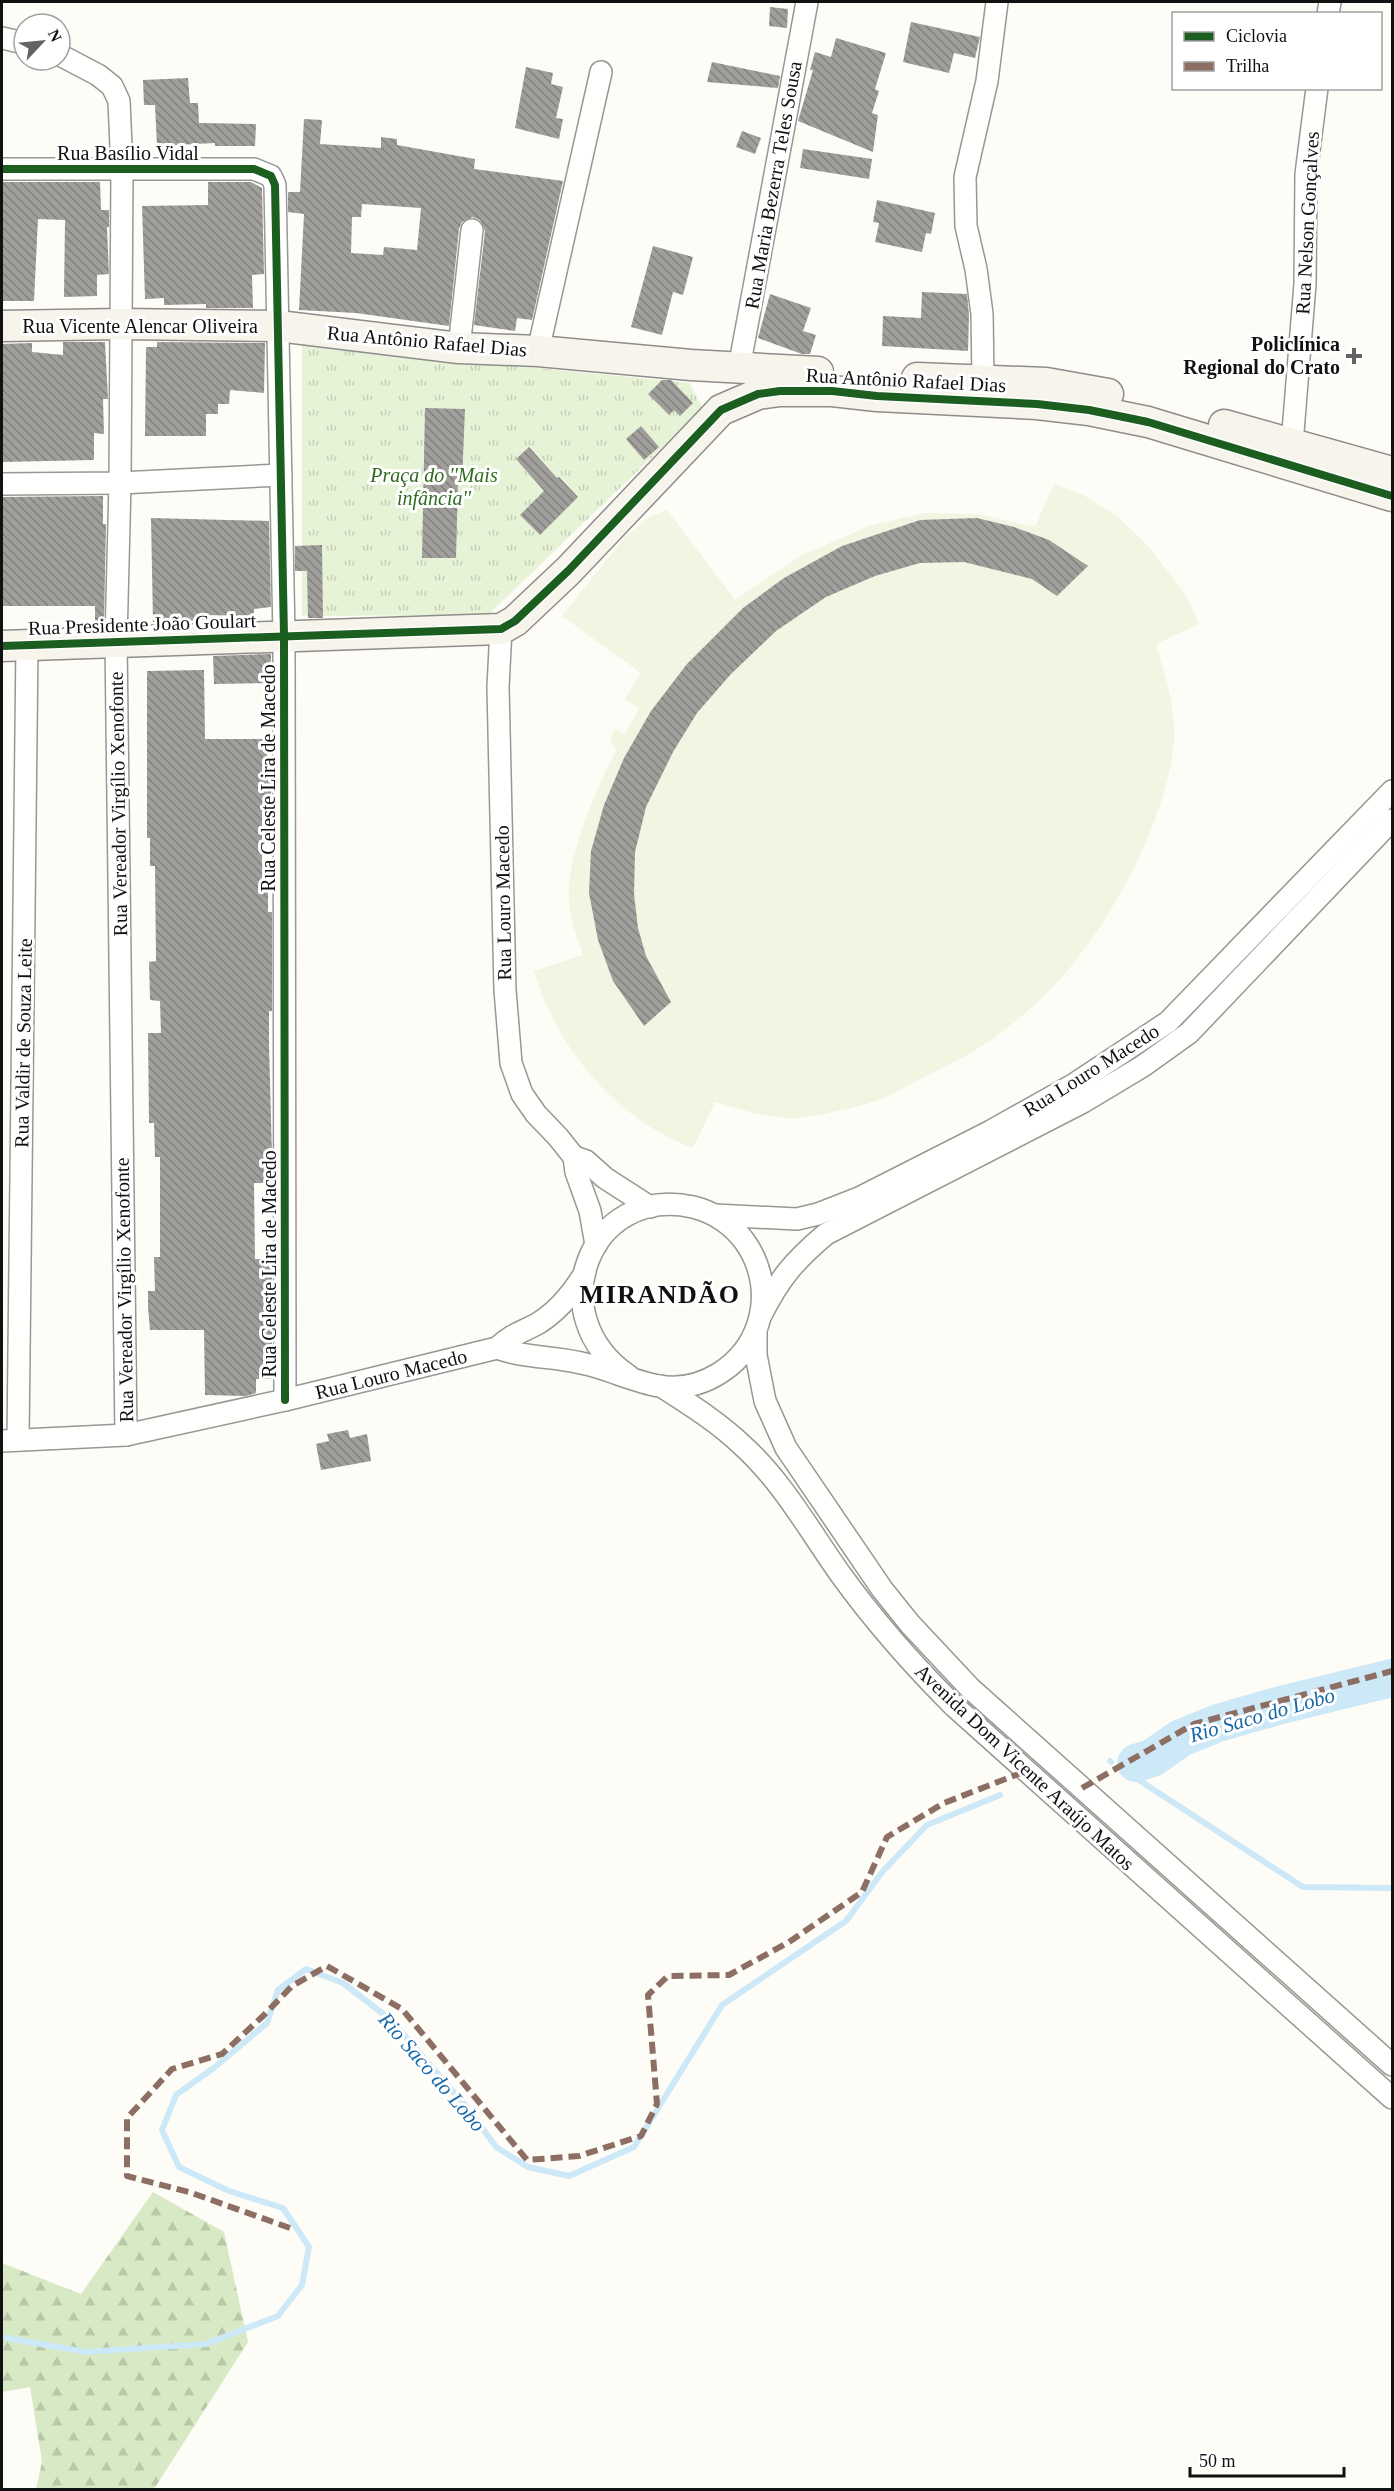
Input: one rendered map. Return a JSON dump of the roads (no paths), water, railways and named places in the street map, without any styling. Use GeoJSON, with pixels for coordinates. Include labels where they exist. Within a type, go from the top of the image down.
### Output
{"type":"FeatureCollection","features":[{"type":"Feature","properties":{"kind":"street","name":"Rua Maria Bezerra Teles Sousa"},"geometry":{"type":"LineString","coordinates":[[739,368],[807,2]]}},
{"type":"Feature","properties":{"kind":"street"},"geometry":{"type":"LineString","coordinates":[[982,379],[982,314],[976,269],[966,226],[965,177],[987,81],[997,2]]}},
{"type":"Feature","properties":{"kind":"street","name":"Rua Vereador Virgílio Xenofonte"},"geometry":{"type":"LineString","coordinates":[[72,61],[98,75],[112,86],[119,101],[122,169],[120,483],[116,641],[126,1435]]}},
{"type":"Feature","properties":{"kind":"street"},"geometry":{"type":"LineString","coordinates":[[538,351],[601,72]]}},
{"type":"Feature","properties":{"kind":"street","name":"Rua Nelson Gonçalves"},"geometry":{"type":"LineString","coordinates":[[1291,454],[1305,284],[1306,174],[1317,90]]}},
{"type":"Feature","properties":{"kind":"street","name":"Rua Basílio Vidal"},"geometry":{"type":"LineString","coordinates":[[2,169],[254,169]]}},
{"type":"Feature","properties":{"kind":"street","name":"Rua Celeste Lira de Macedo"},"geometry":{"type":"LineString","coordinates":[[254,169],[271,176],[275,185],[284,636],[285,1400]]}},
{"type":"Feature","properties":{"kind":"street"},"geometry":{"type":"LineString","coordinates":[[459,348],[472,230]]}},
{"type":"Feature","properties":{"kind":"street","name":"Rua Vicente Alencar Oliveira"},"geometry":{"type":"LineString","coordinates":[[2,326],[121,324],[278,326]]}},
{"type":"Feature","properties":{"kind":"street","name":"Rua Antônio Rafael Dias"},"geometry":{"type":"LineString","coordinates":[[278,326],[459,348],[538,351],[739,368],[1089,410],[1291,454],[1392,472]]}},
{"type":"Feature","properties":{"kind":"street"},"geometry":{"type":"LineString","coordinates":[[708,366],[726,386],[727,393],[721,410]]}},
{"type":"Feature","properties":{"kind":"street","name":"Rua Antônio Rafael Dias"},"geometry":{"type":"LineString","coordinates":[[501,629],[515,621],[568,571],[721,410],[758,394],[780,391],[916,388],[982,379],[1046,383],[1106,393],[1291,454],[1392,496]]}},
{"type":"Feature","properties":{"kind":"street"},"geometry":{"type":"LineString","coordinates":[[2,484],[120,483],[281,476]]}},
{"type":"Feature","properties":{"kind":"street","name":"Rua Presidente João Goulart"},"geometry":{"type":"LineString","coordinates":[[14,645],[501,629]]}},
{"type":"Feature","properties":{"kind":"street","name":"Rua Louro Macedo"},"geometry":{"type":"LineString","coordinates":[[501,629],[498,687],[505,990],[511,1063],[522,1094],[536,1114],[574,1156],[586,1161],[605,1178],[650,1207]]}},
{"type":"Feature","properties":{"kind":"street","name":"Rua Valdir de Souza Leite"},"geometry":{"type":"LineString","coordinates":[[10,1441],[14,645]]}},
{"type":"Feature","properties":{"kind":"street","name":"Rua Louro Macedo"},"geometry":{"type":"LineString","coordinates":[[715,1215],[797,1218],[818,1214],[859,1198],[991,1131],[1073,1086],[1168,1022],[1392,792]]}},
{"type":"Feature","properties":{"kind":"street","name":"Rua Louro Macedo"},"geometry":{"type":"LineString","coordinates":[[758,1323],[781,1279],[798,1258],[826,1234],[1083,1102],[1143,1066],[1190,1033],[1392,820]]}},
{"type":"Feature","properties":{"kind":"street","name":"Rua Louro Macedo"},"geometry":{"type":"LineString","coordinates":[[574,1156],[576,1172],[590,1211],[596,1245]]}},
{"type":"Feature","properties":{"kind":"street"},"geometry":{"type":"LineString","coordinates":[[683,1205],[715,1215],[729,1225],[751,1250],[762,1282],[763,1299],[758,1323],[748,1346],[724,1370],[694,1384],[661,1386],[629,1376],[603,1354],[590,1333],[582,1309],[583,1275],[596,1245],[619,1221],[650,1207],[683,1205]]}},
{"type":"Feature","properties":{"kind":"street","name":"Rua Louro Macedo"},"geometry":{"type":"LineString","coordinates":[[10,1441],[126,1435],[285,1400],[497,1348],[510,1336],[539,1323],[552,1313],[574,1290],[583,1275]]}},
{"type":"Feature","properties":{"kind":"street","name":"Avenida Dom Vicente Araújo Matos"},"geometry":{"type":"LineString","coordinates":[[758,1323],[756,1355],[765,1401],[782,1441],[860,1559],[910,1624],[970,1688],[1392,2065]]}},
{"type":"Feature","properties":{"kind":"street","name":"Rua Louro Macedo"},"geometry":{"type":"LineString","coordinates":[[497,1348],[516,1355],[573,1361],[629,1376]]}},
{"type":"Feature","properties":{"kind":"street","name":"Avenida Dom Vicente Araújo Matos"},"geometry":{"type":"LineString","coordinates":[[661,1386],[706,1415],[742,1444],[772,1476],[862,1604],[921,1674],[1392,2098]]}},
{"type":"Feature","properties":{"kind":"waterway","name":"Rio Saco do Lobo"},"geometry":{"type":"LineString","coordinates":[[1136,1763],[1152,1758],[1181,1738],[1218,1723],[1392,1678]]}},
{"type":"Feature","properties":{"kind":"waterway"},"geometry":{"type":"LineString","coordinates":[[1128,1773],[1303,1887],[1392,1888]]}},
{"type":"Feature","properties":{"kind":"waterway","name":"Rio Saco do Lobo"},"geometry":{"type":"LineString","coordinates":[[2,2337],[86,2352],[206,2344],[278,2316],[302,2285],[309,2247],[283,2208],[229,2191],[179,2167],[162,2130],[176,2095],[215,2067],[267,2023],[278,1990],[306,1969],[343,1983],[391,2020],[470,2111],[496,2147],[528,2167],[569,2176],[634,2147],[722,2005],[846,1921],[883,1871],[927,1825],[1000,1795]]}},
{"type":"Feature","properties":{"kind":"place","name":"Policlínica Regional do Crato"},"geometry":{"type":"Point","coordinates":[1354,356]}},
{"type":"Feature","properties":{"kind":"district","name":"MIRANDÃO"},"geometry":{"type":"Point","coordinates":[660,1294]}},
{"type":"Feature","properties":{"kind":"park label","name":"Praça do ''Mais infância''"},"geometry":{"type":"Point","coordinates":[434,486]}}]}
